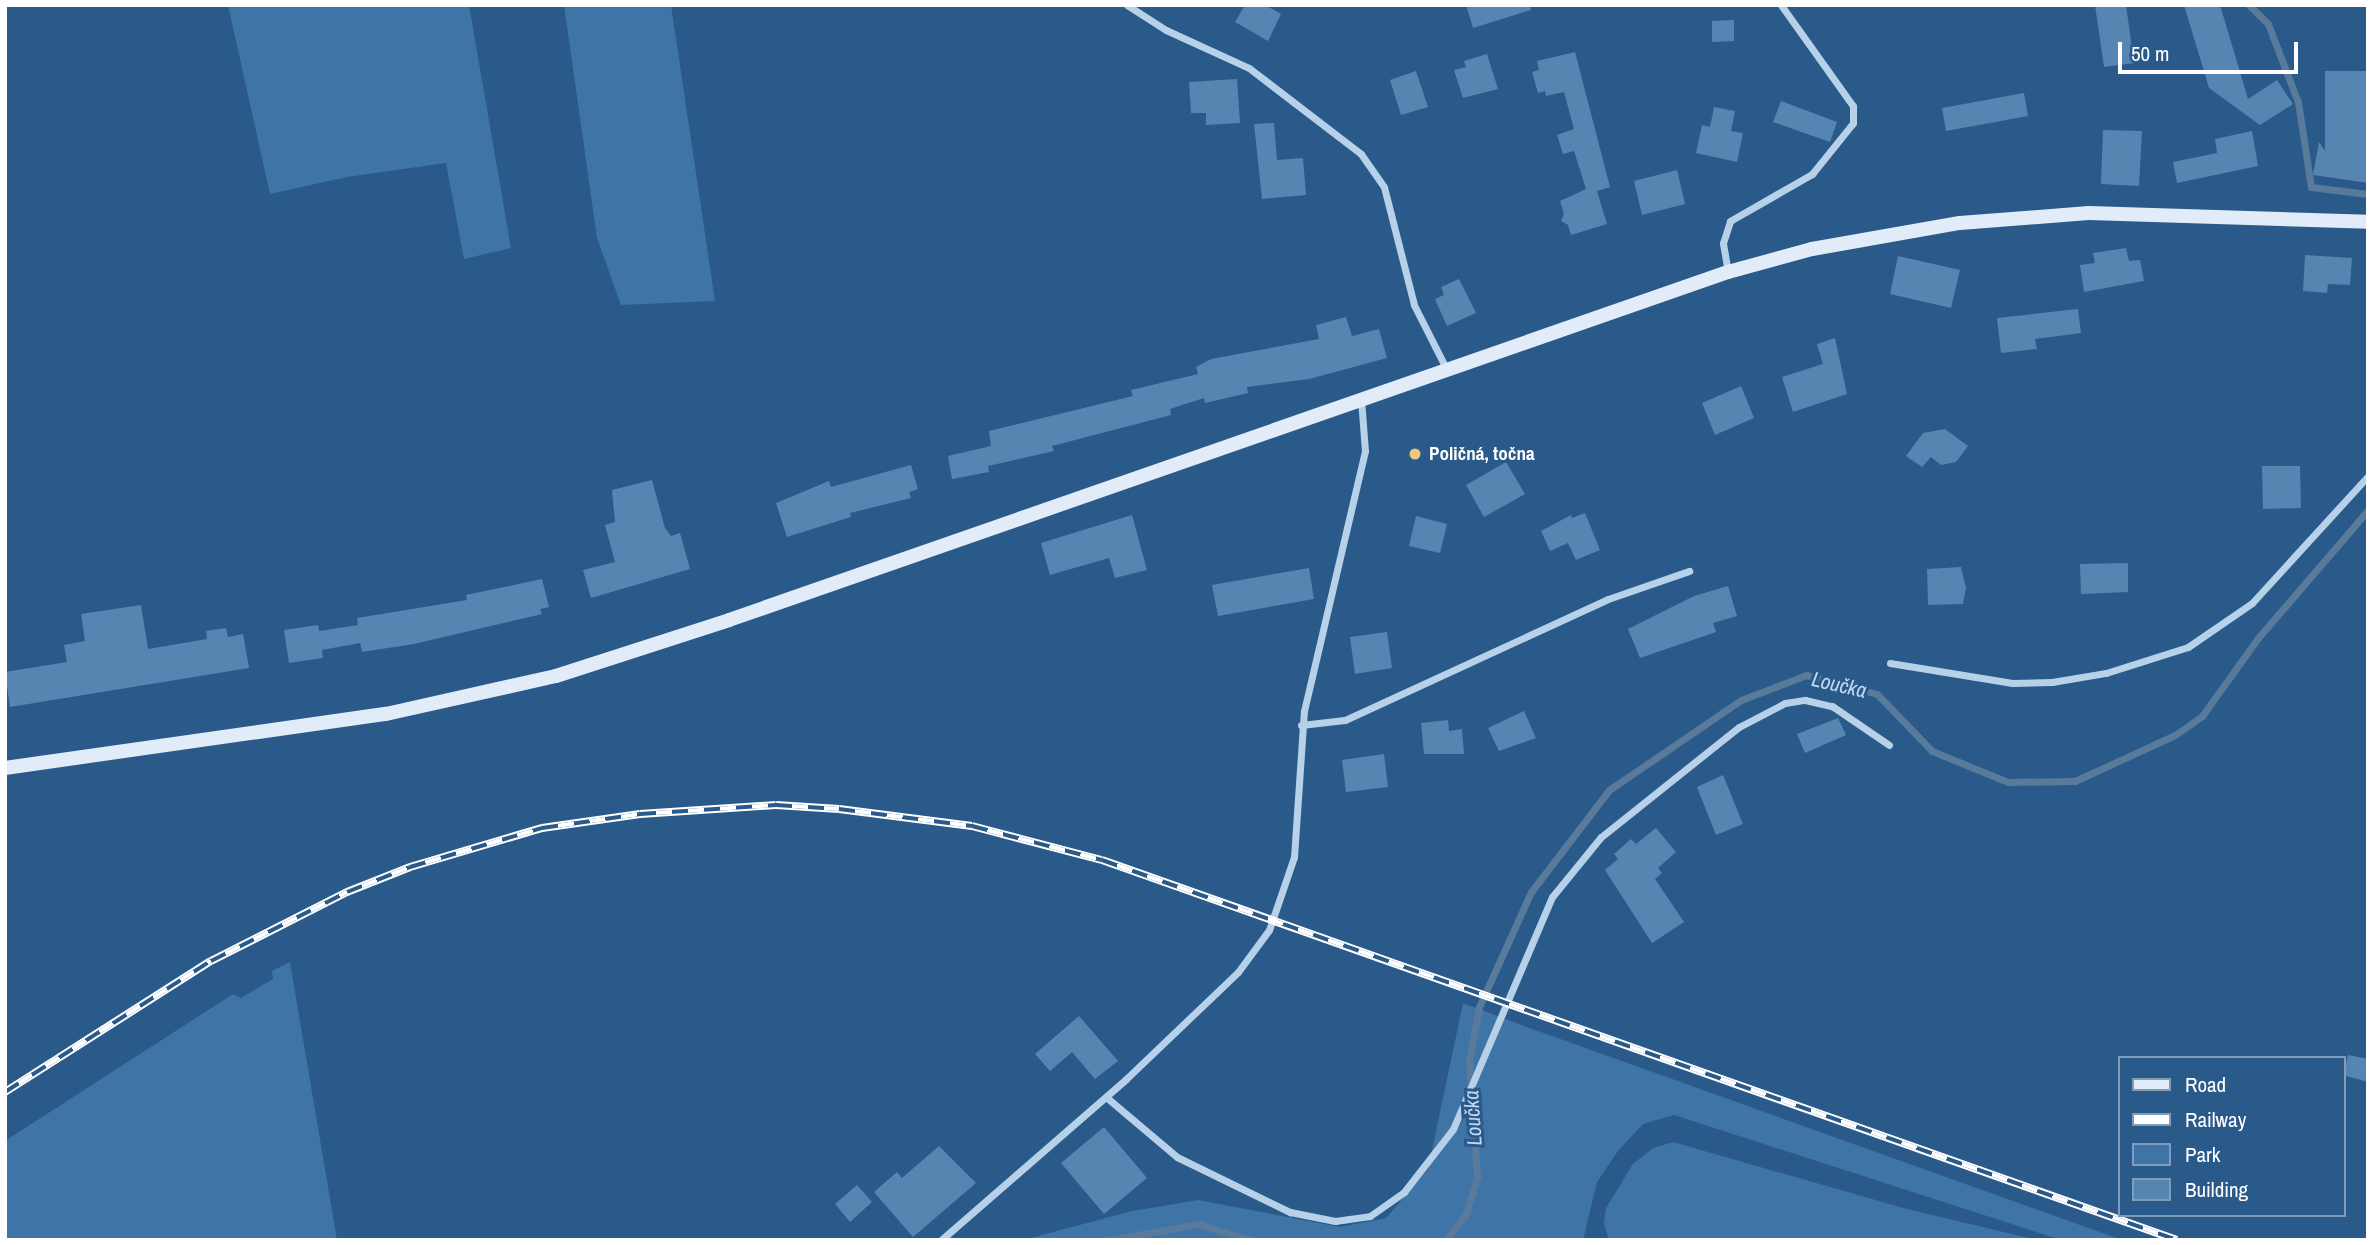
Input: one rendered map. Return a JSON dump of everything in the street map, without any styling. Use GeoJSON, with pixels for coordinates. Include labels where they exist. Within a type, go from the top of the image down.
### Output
{"type":"FeatureCollection","features":[{"type":"Feature","properties":{"kind":"main road"},"geometry":{"type":"LineString","coordinates":[[5,768],[386,714],[556,676],[729,620],[1446,368],[1728,272],[1868,237],[2022,217],[2153,213],[2368,222]]}},
{"type":"Feature","properties":{"kind":"street"},"geometry":{"type":"LineString","coordinates":[[1126,5],[1167,30],[1249,68],[1361,154],[1384,187],[1415,305],[1446,368]]}},
{"type":"Feature","properties":{"kind":"street"},"geometry":{"type":"LineString","coordinates":[[1728,272],[1723,243],[1730,220],[1812,174],[1853,123],[1853,106],[1781,5]]}},
{"type":"Feature","properties":{"kind":"street"},"geometry":{"type":"LineString","coordinates":[[941,1240],[1106,1097],[1238,972],[1269,930],[1294,857],[1301,725],[1365,451],[1360,398]]}},
{"type":"Feature","properties":{"kind":"street"},"geometry":{"type":"LineString","coordinates":[[1890,663],[2012,683],[2052,682],[2106,673],[2188,647],[2252,603],[2368,476]]}},
{"type":"Feature","properties":{"kind":"street"},"geometry":{"type":"LineString","coordinates":[[1301,725],[1345,719],[1584,610],[1689,571]]}},
{"type":"Feature","properties":{"kind":"street"},"geometry":{"type":"LineString","coordinates":[[1106,1097],[1177,1157],[1290,1212],[1335,1221],[1370,1216],[1404,1192],[1452,1129],[1552,897],[1601,837],[1728,735],[1785,703],[1805,700],[1832,706],[1889,745]]}},
{"type":"Feature","properties":{"kind":"green space"},"geometry":{"type":"Polygon","coordinates":[[[228,5],[469,5],[511,248],[464,259],[446,163],[347,177],[270,194],[228,5]]]}},
{"type":"Feature","properties":{"kind":"green space"},"geometry":{"type":"Polygon","coordinates":[[[564,5],[671,5],[715,301],[621,305],[597,238],[564,5]]]}},
{"type":"Feature","properties":{"kind":"green space"},"geometry":{"type":"Polygon","coordinates":[[[290,962],[337,1240],[5,1240],[5,1141],[233,994],[241,998],[273,979],[272,971],[290,962]]]}},
{"type":"Feature","properties":{"kind":"green space"},"geometry":{"type":"Polygon","coordinates":[[[1463,1003],[2122,1240],[2061,1240],[1674,1115],[1643,1124],[1618,1151],[1597,1182],[1583,1240],[1023,1240],[1132,1211],[1198,1200],[1340,1227],[1386,1218],[1428,1169],[1463,1003]]]}},
{"type":"Feature","properties":{"kind":"green space"},"geometry":{"type":"Polygon","coordinates":[[[1673,1142],[1907,1209],[2037,1240],[1609,1240],[1604,1223],[1606,1208],[1633,1164],[1653,1148],[1673,1142]]]}},
{"type":"Feature","properties":{"kind":"building"},"geometry":{"type":"Polygon","coordinates":[[[1245,5],[1265,5],[1281,14],[1268,41],[1235,22],[1245,5]]]}},
{"type":"Feature","properties":{"kind":"building"},"geometry":{"type":"Polygon","coordinates":[[[1466,5],[1530,5],[1531,10],[1473,28],[1466,5]]]}},
{"type":"Feature","properties":{"kind":"building"},"geometry":{"type":"Polygon","coordinates":[[[2095,5],[2126,5],[2134,63],[2104,67],[2095,5]]]}},
{"type":"Feature","properties":{"kind":"building"},"geometry":{"type":"Polygon","coordinates":[[[2184,5],[2220,5],[2248,99],[2277,80],[2293,104],[2260,125],[2209,88],[2184,5]]]}},
{"type":"Feature","properties":{"kind":"building"},"geometry":{"type":"Polygon","coordinates":[[[1734,20],[1734,41],[1712,42],[1712,21],[1734,20]]]}},
{"type":"Feature","properties":{"kind":"building"},"geometry":{"type":"Polygon","coordinates":[[[1575,52],[1610,187],[1597,191],[1607,224],[1571,235],[1568,225],[1561,221],[1564,214],[1560,201],[1586,189],[1574,151],[1563,154],[1557,135],[1574,129],[1564,92],[1546,96],[1545,91],[1538,93],[1532,72],[1539,70],[1537,61],[1575,52]]]}},
{"type":"Feature","properties":{"kind":"building"},"geometry":{"type":"Polygon","coordinates":[[[1487,54],[1498,89],[1463,98],[1454,70],[1466,67],[1464,61],[1487,54]]]}},
{"type":"Feature","properties":{"kind":"building"},"geometry":{"type":"Polygon","coordinates":[[[1416,71],[1428,107],[1401,115],[1390,80],[1416,71]]]}},
{"type":"Feature","properties":{"kind":"building"},"geometry":{"type":"Polygon","coordinates":[[[2325,71],[2368,71],[2368,183],[2313,175],[2319,142],[2325,151],[2325,71]]]}},
{"type":"Feature","properties":{"kind":"building"},"geometry":{"type":"Polygon","coordinates":[[[1237,79],[1240,123],[1206,125],[1206,113],[1191,113],[1189,82],[1237,79]]]}},
{"type":"Feature","properties":{"kind":"building"},"geometry":{"type":"Polygon","coordinates":[[[2024,93],[2028,116],[1946,131],[1942,108],[2024,93]]]}},
{"type":"Feature","properties":{"kind":"building"},"geometry":{"type":"Polygon","coordinates":[[[1781,101],[1837,122],[1830,142],[1773,122],[1781,101]]]}},
{"type":"Feature","properties":{"kind":"building"},"geometry":{"type":"Polygon","coordinates":[[[1714,107],[1735,111],[1731,131],[1743,133],[1737,162],[1696,153],[1702,125],[1710,127],[1714,107]]]}},
{"type":"Feature","properties":{"kind":"building"},"geometry":{"type":"Polygon","coordinates":[[[1274,123],[1277,160],[1303,158],[1306,195],[1262,199],[1254,124],[1274,123]]]}},
{"type":"Feature","properties":{"kind":"building"},"geometry":{"type":"Polygon","coordinates":[[[2103,130],[2142,131],[2139,186],[2101,184],[2103,130]]]}},
{"type":"Feature","properties":{"kind":"building"},"geometry":{"type":"Polygon","coordinates":[[[2252,131],[2258,166],[2177,183],[2173,162],[2217,153],[2215,139],[2252,131]]]}},
{"type":"Feature","properties":{"kind":"building"},"geometry":{"type":"Polygon","coordinates":[[[1677,170],[1685,204],[1642,215],[1634,181],[1677,170]]]}},
{"type":"Feature","properties":{"kind":"building"},"geometry":{"type":"Polygon","coordinates":[[[2126,248],[2129,261],[2140,260],[2144,281],[2084,292],[2080,265],[2095,263],[2093,253],[2126,248]]]}},
{"type":"Feature","properties":{"kind":"building"},"geometry":{"type":"Polygon","coordinates":[[[2305,255],[2352,258],[2350,285],[2328,284],[2327,293],[2303,291],[2305,255]]]}},
{"type":"Feature","properties":{"kind":"building"},"geometry":{"type":"Polygon","coordinates":[[[1898,256],[1960,270],[1951,308],[1890,294],[1898,256]]]}},
{"type":"Feature","properties":{"kind":"building"},"geometry":{"type":"Polygon","coordinates":[[[1459,279],[1476,313],[1447,326],[1435,299],[1444,295],[1441,287],[1459,279]]]}},
{"type":"Feature","properties":{"kind":"building"},"geometry":{"type":"Polygon","coordinates":[[[2078,309],[2081,333],[2035,339],[2037,349],[2001,353],[1997,318],[2078,309]]]}},
{"type":"Feature","properties":{"kind":"building"},"geometry":{"type":"Polygon","coordinates":[[[1346,317],[1352,336],[1379,329],[1387,358],[1309,379],[1247,387],[1248,393],[1205,403],[1204,398],[1170,409],[1171,415],[1052,446],[1054,451],[988,466],[989,472],[952,479],[948,456],[991,446],[989,431],[1133,396],[1131,390],[1198,374],[1196,367],[1211,359],[1319,339],[1316,325],[1346,317]]]}},
{"type":"Feature","properties":{"kind":"building"},"geometry":{"type":"Polygon","coordinates":[[[1835,338],[1847,394],[1793,412],[1782,377],[1823,364],[1817,344],[1835,338]]]}},
{"type":"Feature","properties":{"kind":"building"},"geometry":{"type":"Polygon","coordinates":[[[1741,386],[1754,418],[1715,435],[1702,403],[1741,386]]]}},
{"type":"Feature","properties":{"kind":"building"},"geometry":{"type":"Polygon","coordinates":[[[1945,429],[1968,446],[1956,462],[1941,465],[1931,457],[1922,467],[1906,456],[1923,433],[1945,429]]]}},
{"type":"Feature","properties":{"kind":"building"},"geometry":{"type":"Polygon","coordinates":[[[1506,462],[1525,494],[1484,517],[1466,485],[1506,462]]]}},
{"type":"Feature","properties":{"kind":"building"},"geometry":{"type":"Polygon","coordinates":[[[911,465],[918,489],[909,492],[911,498],[850,513],[851,517],[787,537],[776,503],[829,481],[831,487],[911,465]]]}},
{"type":"Feature","properties":{"kind":"building"},"geometry":{"type":"Polygon","coordinates":[[[2262,466],[2300,466],[2301,508],[2263,509],[2262,466]]]}},
{"type":"Feature","properties":{"kind":"building"},"geometry":{"type":"Polygon","coordinates":[[[652,480],[665,528],[671,536],[680,533],[690,569],[591,598],[583,570],[615,562],[605,525],[615,522],[612,490],[652,480]]]}},
{"type":"Feature","properties":{"kind":"building"},"geometry":{"type":"Polygon","coordinates":[[[1585,513],[1600,550],[1576,560],[1568,543],[1550,551],[1541,531],[1571,515],[1572,518],[1585,513]]]}},
{"type":"Feature","properties":{"kind":"building"},"geometry":{"type":"Polygon","coordinates":[[[1132,515],[1147,570],[1115,578],[1109,558],[1050,575],[1041,543],[1132,515]]]}},
{"type":"Feature","properties":{"kind":"building"},"geometry":{"type":"Polygon","coordinates":[[[1416,516],[1447,524],[1440,553],[1409,546],[1416,516]]]}},
{"type":"Feature","properties":{"kind":"building"},"geometry":{"type":"Polygon","coordinates":[[[2128,563],[2128,592],[2081,594],[2080,564],[2128,563]]]}},
{"type":"Feature","properties":{"kind":"building"},"geometry":{"type":"Polygon","coordinates":[[[1961,567],[1966,588],[1963,604],[1928,605],[1927,569],[1961,567]]]}},
{"type":"Feature","properties":{"kind":"building"},"geometry":{"type":"Polygon","coordinates":[[[1309,568],[1314,599],[1218,616],[1212,585],[1309,568]]]}},
{"type":"Feature","properties":{"kind":"building"},"geometry":{"type":"Polygon","coordinates":[[[542,579],[549,607],[540,609],[542,614],[414,644],[362,652],[360,643],[322,650],[323,658],[289,663],[284,630],[318,625],[319,631],[358,625],[357,618],[467,600],[466,595],[542,579]]]}},
{"type":"Feature","properties":{"kind":"building"},"geometry":{"type":"Polygon","coordinates":[[[1728,586],[1737,616],[1713,623],[1716,632],[1640,658],[1628,629],[1694,596],[1728,586]]]}},
{"type":"Feature","properties":{"kind":"building"},"geometry":{"type":"Polygon","coordinates":[[[141,605],[148,649],[207,639],[206,631],[226,628],[228,637],[243,634],[249,668],[10,707],[5,672],[67,662],[64,645],[85,641],[81,614],[141,605]]]}},
{"type":"Feature","properties":{"kind":"building"},"geometry":{"type":"Polygon","coordinates":[[[1387,632],[1392,668],[1355,674],[1350,637],[1387,632]]]}},
{"type":"Feature","properties":{"kind":"building"},"geometry":{"type":"Polygon","coordinates":[[[1524,711],[1536,738],[1499,751],[1488,728],[1524,711]]]}},
{"type":"Feature","properties":{"kind":"building"},"geometry":{"type":"Polygon","coordinates":[[[1838,718],[1846,735],[1805,753],[1797,734],[1838,718]]]}},
{"type":"Feature","properties":{"kind":"building"},"geometry":{"type":"Polygon","coordinates":[[[1448,720],[1449,731],[1462,729],[1464,754],[1424,754],[1421,723],[1448,720]]]}},
{"type":"Feature","properties":{"kind":"building"},"geometry":{"type":"Polygon","coordinates":[[[1384,754],[1388,787],[1346,792],[1342,760],[1384,754]]]}},
{"type":"Feature","properties":{"kind":"building"},"geometry":{"type":"Polygon","coordinates":[[[1723,775],[1743,824],[1716,835],[1697,787],[1723,775]]]}},
{"type":"Feature","properties":{"kind":"building"},"geometry":{"type":"Polygon","coordinates":[[[1656,828],[1676,852],[1658,868],[1662,873],[1655,879],[1684,922],[1652,943],[1605,870],[1618,859],[1614,854],[1631,839],[1636,844],[1656,828]]]}},
{"type":"Feature","properties":{"kind":"building"},"geometry":{"type":"Polygon","coordinates":[[[1079,1016],[1118,1061],[1095,1079],[1072,1052],[1050,1071],[1035,1054],[1079,1016]]]}},
{"type":"Feature","properties":{"kind":"building"},"geometry":{"type":"Polygon","coordinates":[[[2348,1055],[2368,1059],[2368,1082],[2345,1076],[2348,1055]]]}},
{"type":"Feature","properties":{"kind":"building"},"geometry":{"type":"Polygon","coordinates":[[[1104,1127],[1147,1178],[1104,1214],[1061,1163],[1104,1127]]]}},
{"type":"Feature","properties":{"kind":"building"},"geometry":{"type":"Polygon","coordinates":[[[939,1146],[976,1183],[913,1237],[874,1192],[897,1172],[902,1178],[939,1146]]]}},
{"type":"Feature","properties":{"kind":"building"},"geometry":{"type":"Polygon","coordinates":[[[857,1185],[872,1202],[850,1222],[835,1204],[857,1185]]]}},
{"type":"Feature","properties":{"kind":"waterway"},"geometry":{"type":"LineString","coordinates":[[2249,5],[2268,24],[2298,102],[2311,187],[2368,194]]}},
{"type":"Feature","properties":{"kind":"waterway","name":"Loučka"},"geometry":{"type":"LineString","coordinates":[[1446,1240],[1466,1214],[1477,1177],[1469,1060],[1479,1007],[1531,892],[1609,790],[1741,700],[1806,675],[1877,694],[1932,751],[2008,782],[2075,781],[2175,735],[2202,716],[2258,638],[2368,510]]}},
{"type":"Feature","properties":{"kind":"waterway","name":"Loučka"},"geometry":{"type":"LineString","coordinates":[[1109,1240],[1199,1224],[1250,1240]]}},
{"type":"Feature","properties":{"kind":"railway"},"geometry":{"type":"LineString","coordinates":[[5,1092],[211,961],[347,892],[410,867],[542,828],[640,814],[776,805],[839,809],[972,826],[1102,860],[2177,1240]]}},
{"type":"Feature","properties":{"kind":"place","name":"Poličná, točna"},"geometry":{"type":"Point","coordinates":[1415,454]}}]}
